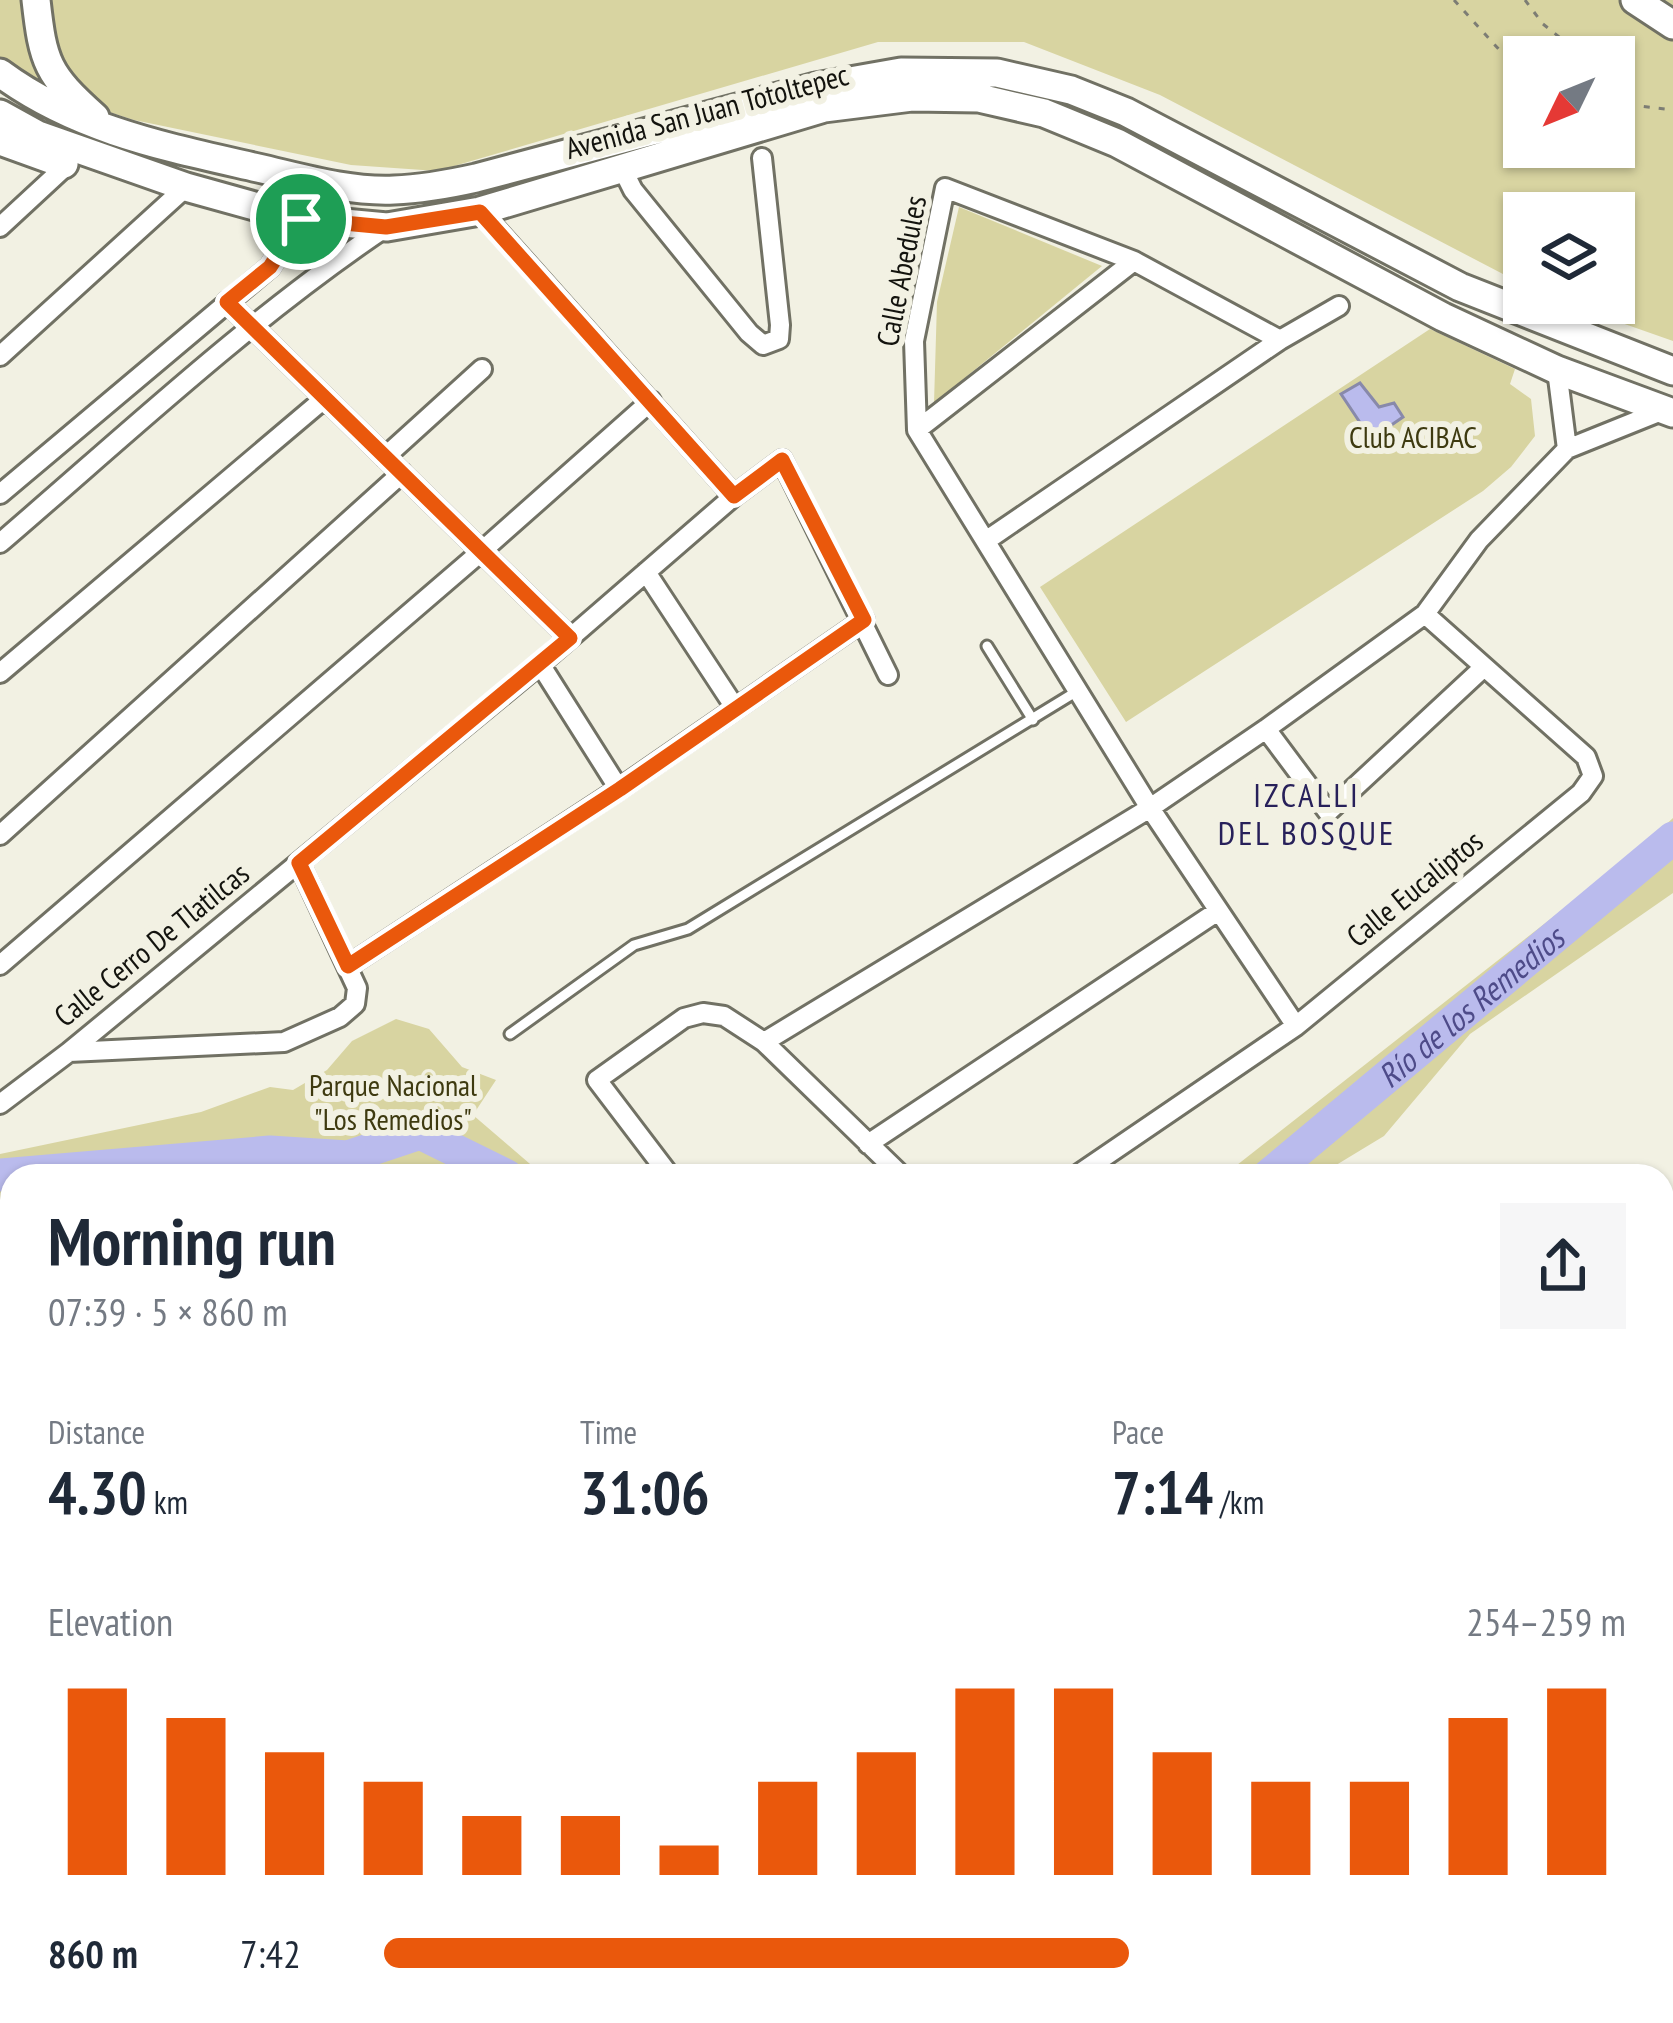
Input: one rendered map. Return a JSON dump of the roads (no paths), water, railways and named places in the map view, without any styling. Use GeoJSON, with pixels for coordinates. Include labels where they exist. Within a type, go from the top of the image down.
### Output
{"type":"FeatureCollection","features":[{"type":"Feature","properties":{"kind":"main road"},"geometry":{"type":"LineString","coordinates":[[36,0],[41,50],[50,71],[65,91],[112,132]]}},
{"type":"Feature","properties":{"kind":"main road"},"geometry":{"type":"LineString","coordinates":[[1635,0],[1673,25]]}},
{"type":"Feature","properties":{"kind":"main road","name":"Avenida San Juan Totoltepec"},"geometry":{"type":"LineString","coordinates":[[0,74],[42,103],[112,132],[340,186],[390,190],[431,188],[476,178],[815,87],[901,72],[998,73],[1071,91],[1126,112],[1460,287],[1673,371]]}},
{"type":"Feature","properties":{"kind":"main road","name":"Avenida San Juan Totoltepec"},"geometry":{"type":"LineString","coordinates":[[0,114],[38,135],[186,187],[301,219],[386,227],[480,212],[824,108],[912,97],[979,98],[1044,113],[1117,143],[1443,317],[1557,370],[1669,411]]}},
{"type":"Feature","properties":{"kind":"main road"},"geometry":{"type":"LineString","coordinates":[[0,141],[68,165],[103,169],[120,165]]}},
{"type":"Feature","properties":{"kind":"main road"},"geometry":{"type":"LineString","coordinates":[[1557,370],[1580,347],[1673,371]]}},
{"type":"Feature","properties":{"kind":"street"},"geometry":{"type":"LineString","coordinates":[[622,168],[633,190],[749,333],[772,344],[779,339],[780,326],[763,158]]}},
{"type":"Feature","properties":{"kind":"street"},"geometry":{"type":"LineString","coordinates":[[0,227],[68,165]]}},
{"type":"Feature","properties":{"kind":"street"},"geometry":{"type":"LineString","coordinates":[[0,356],[186,187]]}},
{"type":"Feature","properties":{"kind":"street","name":"Calle Abedules"},"geometry":{"type":"LineString","coordinates":[[917,430],[914,341],[945,188],[1133,261],[1280,340]]}},
{"type":"Feature","properties":{"kind":"street"},"geometry":{"type":"LineString","coordinates":[[480,212],[734,496]]}},
{"type":"Feature","properties":{"kind":"street"},"geometry":{"type":"LineString","coordinates":[[0,494],[270,267],[301,219]]}},
{"type":"Feature","properties":{"kind":"street"},"geometry":{"type":"LineString","coordinates":[[0,543],[312,277],[386,227]]}},
{"type":"Feature","properties":{"kind":"street"},"geometry":{"type":"LineString","coordinates":[[1133,261],[917,430],[1150,808],[1296,1026]]}},
{"type":"Feature","properties":{"kind":"street"},"geometry":{"type":"LineString","coordinates":[[227,302],[570,638]]}},
{"type":"Feature","properties":{"kind":"street"},"geometry":{"type":"LineString","coordinates":[[987,540],[1280,340],[1340,306]]}},
{"type":"Feature","properties":{"kind":"street"},"geometry":{"type":"LineString","coordinates":[[385,457],[482,369]]}},
{"type":"Feature","properties":{"kind":"street"},"geometry":{"type":"LineString","coordinates":[[1557,370],[1567,448]]}},
{"type":"Feature","properties":{"kind":"street"},"geometry":{"type":"LineString","coordinates":[[0,673],[325,398]]}},
{"type":"Feature","properties":{"kind":"street"},"geometry":{"type":"LineString","coordinates":[[0,965],[651,401]]}},
{"type":"Feature","properties":{"kind":"street"},"geometry":{"type":"LineString","coordinates":[[764,1042],[1150,808],[1266,729],[1425,614],[1479,540],[1567,448],[1669,411]]}},
{"type":"Feature","properties":{"kind":"street","name":"Calle Cerro De Tlatilcas"},"geometry":{"type":"LineString","coordinates":[[0,1104],[299,863],[782,460],[864,620]]}},
{"type":"Feature","properties":{"kind":"street"},"geometry":{"type":"LineString","coordinates":[[0,835],[402,473]]}},
{"type":"Feature","properties":{"kind":"street"},"geometry":{"type":"LineString","coordinates":[[646,572],[734,706]]}},
{"type":"Feature","properties":{"kind":"street","name":"Calle Eucaliptos"},"geometry":{"type":"LineString","coordinates":[[1094,1164],[1296,1026],[1581,793],[1593,776],[1586,757],[1425,614]]}},
{"type":"Feature","properties":{"kind":"street"},"geometry":{"type":"LineString","coordinates":[[348,966],[620,789],[864,620],[888,675]]}},
{"type":"Feature","properties":{"kind":"street"},"geometry":{"type":"LineString","coordinates":[[540,664],[620,789]]}},
{"type":"Feature","properties":{"kind":"street"},"geometry":{"type":"LineString","coordinates":[[1266,729],[1328,812],[1484,667]]}},
{"type":"Feature","properties":{"kind":"street"},"geometry":{"type":"LineString","coordinates":[[69,1052],[284,1042],[340,1018],[355,1004],[357,988],[299,863]]}},
{"type":"Feature","properties":{"kind":"street"},"geometry":{"type":"LineString","coordinates":[[868,1144],[1218,911]]}},
{"type":"Feature","properties":{"kind":"street"},"geometry":{"type":"LineString","coordinates":[[661,1164],[597,1080],[684,1018],[703,1013],[724,1016],[764,1042],[889,1164]]}},
{"type":"Feature","properties":{"kind":"lane"},"geometry":{"type":"LineString","coordinates":[[987,646],[1033,720]]}},
{"type":"Feature","properties":{"kind":"lane"},"geometry":{"type":"LineString","coordinates":[[510,1034],[634,945],[688,929],[1078,690]]}},
{"type":"Feature","properties":{"kind":"water"},"geometry":{"type":"Polygon","coordinates":[[[1360,383],[1379,407],[1394,403],[1403,417],[1371,439],[1341,394],[1360,383]]]}},
{"type":"Feature","properties":{"kind":"waterway","name":"Río de los Remedios"},"geometry":{"type":"LineString","coordinates":[[1282,1164],[1673,838]]}},
{"type":"Feature","properties":{"kind":"waterway","name":"Río de los Remedios"},"geometry":{"type":"LineString","coordinates":[[129,1164],[270,1152],[348,1157],[420,1133],[483,1164]]}},
{"type":"Feature","properties":{"kind":"district","name":"IZCALLI DEL BOSQUE"},"geometry":{"type":"Point","coordinates":[1307,814]}},
{"type":"Feature","properties":{"kind":"park label","name":"Club ACIBAC"},"geometry":{"type":"Point","coordinates":[1413,438]}},
{"type":"Feature","properties":{"kind":"park label","name":"Parque Nacional \"Los Remedios\""},"geometry":{"type":"Point","coordinates":[393,1103]}}]}
